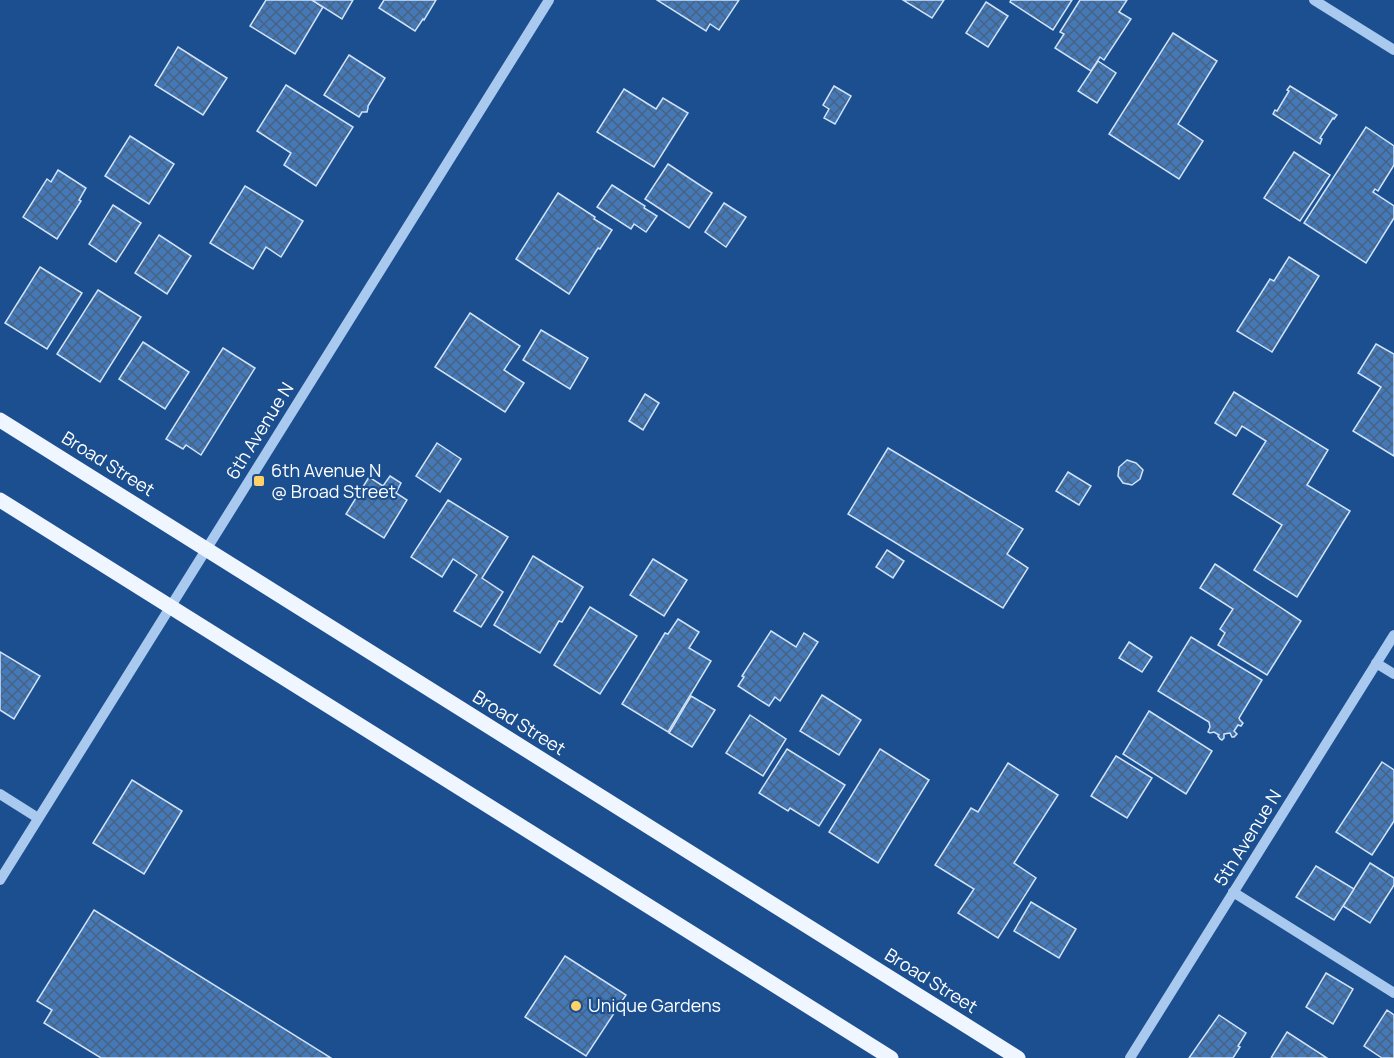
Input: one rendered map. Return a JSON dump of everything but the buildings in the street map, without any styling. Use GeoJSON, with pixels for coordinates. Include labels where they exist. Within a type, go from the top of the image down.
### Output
{"type":"FeatureCollection","features":[{"type":"Feature","properties":{"kind":"main road","name":"Broad Street"},"geometry":{"type":"LineString","coordinates":[[0,420],[1018,1058]]}},
{"type":"Feature","properties":{"kind":"main road"},"geometry":{"type":"LineString","coordinates":[[0,500],[891,1058]]}},
{"type":"Feature","properties":{"kind":"street","name":"6th Avenue N"},"geometry":{"type":"LineString","coordinates":[[0,879],[549,0]]}},
{"type":"Feature","properties":{"kind":"street"},"geometry":{"type":"LineString","coordinates":[[1314,0],[1394,50]]}},
{"type":"Feature","properties":{"kind":"street","name":"5th Avenue N"},"geometry":{"type":"LineString","coordinates":[[1130,1058],[1394,635]]}},
{"type":"Feature","properties":{"kind":"street"},"geometry":{"type":"LineString","coordinates":[[1376,663],[1394,674]]}},
{"type":"Feature","properties":{"kind":"street"},"geometry":{"type":"LineString","coordinates":[[0,794],[38,818]]}},
{"type":"Feature","properties":{"kind":"street"},"geometry":{"type":"LineString","coordinates":[[1233,892],[1394,993]]}},
{"type":"Feature","properties":{"kind":"place","name":"6th Avenue N @ Broad Street"},"geometry":{"type":"Point","coordinates":[259,481]}},
{"type":"Feature","properties":{"kind":"place","name":"Unique Gardens"},"geometry":{"type":"Point","coordinates":[576,1006]}}]}
